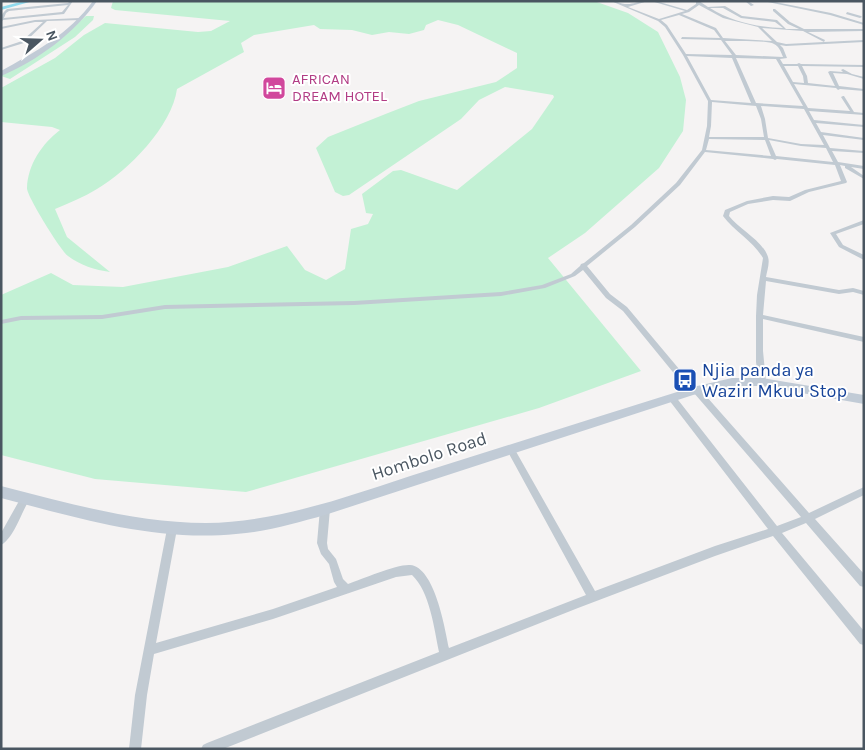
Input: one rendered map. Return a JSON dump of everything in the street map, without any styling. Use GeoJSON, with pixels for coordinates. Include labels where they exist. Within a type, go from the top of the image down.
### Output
{"type":"FeatureCollection","features":[{"type":"Feature","properties":{"kind":"street"},"geometry":{"type":"LineString","coordinates":[[1,74],[52,42],[87,13],[95,1]]}},
{"type":"Feature","properties":{"kind":"street"},"geometry":{"type":"LineString","coordinates":[[1,322],[21,318],[102,317],[165,307],[354,303],[501,294],[543,287],[573,275],[633,226],[678,184],[704,151],[707,138],[710,101],[685,55],[666,26],[659,20],[612,1]]}},
{"type":"Feature","properties":{"kind":"street"},"geometry":{"type":"LineString","coordinates":[[627,6],[647,1]]}},
{"type":"Feature","properties":{"kind":"street"},"geometry":{"type":"LineString","coordinates":[[652,1],[688,11]]}},
{"type":"Feature","properties":{"kind":"street"},"geometry":{"type":"LineString","coordinates":[[746,1],[752,5]]}},
{"type":"Feature","properties":{"kind":"street"},"geometry":{"type":"LineString","coordinates":[[764,1],[772,10],[800,29],[826,42]]}},
{"type":"Feature","properties":{"kind":"street"},"geometry":{"type":"LineString","coordinates":[[764,1],[825,13],[864,24]]}},
{"type":"Feature","properties":{"kind":"street"},"geometry":{"type":"LineString","coordinates":[[659,20],[688,11],[698,2],[727,19],[760,27],[864,30]]}},
{"type":"Feature","properties":{"kind":"street"},"geometry":{"type":"LineString","coordinates":[[71,3],[63,13],[2,20],[5,12],[8,10],[71,3]]}},
{"type":"Feature","properties":{"kind":"street"},"geometry":{"type":"LineString","coordinates":[[709,7],[724,7],[741,17]]}},
{"type":"Feature","properties":{"kind":"street"},"geometry":{"type":"LineString","coordinates":[[825,13],[835,12],[860,16]]}},
{"type":"Feature","properties":{"kind":"street"},"geometry":{"type":"LineString","coordinates":[[679,14],[715,29],[724,39],[738,64],[763,119],[766,138],[775,159]]}},
{"type":"Feature","properties":{"kind":"street"},"geometry":{"type":"LineString","coordinates":[[727,19],[741,17],[777,21],[785,28]]}},
{"type":"Feature","properties":{"kind":"street"},"geometry":{"type":"LineString","coordinates":[[1,28],[24,22],[80,19]]}},
{"type":"Feature","properties":{"kind":"street"},"geometry":{"type":"LineString","coordinates":[[1,49],[23,42],[47,20]]}},
{"type":"Feature","properties":{"kind":"street"},"geometry":{"type":"LineString","coordinates":[[685,55],[785,58],[777,44],[760,27]]}},
{"type":"Feature","properties":{"kind":"street"},"geometry":{"type":"LineString","coordinates":[[682,38],[767,41],[777,44],[864,41]]}},
{"type":"Feature","properties":{"kind":"street"},"geometry":{"type":"LineString","coordinates":[[778,59],[828,148],[840,164],[864,178]]}},
{"type":"Feature","properties":{"kind":"street"},"geometry":{"type":"LineString","coordinates":[[781,64],[862,67]]}},
{"type":"Feature","properties":{"kind":"street"},"geometry":{"type":"LineString","coordinates":[[799,64],[805,76],[806,85]]}},
{"type":"Feature","properties":{"kind":"street"},"geometry":{"type":"LineString","coordinates":[[837,66],[846,73]]}},
{"type":"Feature","properties":{"kind":"street"},"geometry":{"type":"LineString","coordinates":[[838,88],[830,72],[846,73],[864,78]]}},
{"type":"Feature","properties":{"kind":"street"},"geometry":{"type":"LineString","coordinates":[[792,83],[864,89],[858,77]]}},
{"type":"Feature","properties":{"kind":"street"},"geometry":{"type":"LineString","coordinates":[[843,97],[854,113]]}},
{"type":"Feature","properties":{"kind":"street"},"geometry":{"type":"LineString","coordinates":[[710,101],[864,114]]}},
{"type":"Feature","properties":{"kind":"street"},"geometry":{"type":"LineString","coordinates":[[813,121],[864,126]]}},
{"type":"Feature","properties":{"kind":"street"},"geometry":{"type":"LineString","coordinates":[[820,133],[864,140]]}},
{"type":"Feature","properties":{"kind":"street"},"geometry":{"type":"LineString","coordinates":[[707,138],[766,138],[801,145],[864,152]]}},
{"type":"Feature","properties":{"kind":"street"},"geometry":{"type":"LineString","coordinates":[[704,151],[864,168]]}},
{"type":"Feature","properties":{"kind":"street"},"geometry":{"type":"LineString","coordinates":[[762,382],[759,356],[759,316],[766,258],[764,252],[754,241],[729,220],[726,216],[727,211],[747,202],[790,198],[807,191],[844,182],[840,164]]}},
{"type":"Feature","properties":{"kind":"street"},"geometry":{"type":"LineString","coordinates":[[864,222],[833,233],[841,246],[864,258]]}},
{"type":"Feature","properties":{"kind":"street"},"geometry":{"type":"LineString","coordinates":[[583,265],[608,296],[625,309],[694,391],[864,582]]}},
{"type":"Feature","properties":{"kind":"street"},"geometry":{"type":"LineString","coordinates":[[764,278],[839,292],[853,290],[864,293]]}},
{"type":"Feature","properties":{"kind":"street"},"geometry":{"type":"LineString","coordinates":[[759,316],[864,340]]}},
{"type":"Feature","properties":{"kind":"street","name":"Hombolo Road"},"geometry":{"type":"LineString","coordinates":[[1,492],[111,520],[172,529],[236,528],[274,522],[325,510],[694,391],[732,382],[762,382],[864,400]]}},
{"type":"Feature","properties":{"kind":"street"},"geometry":{"type":"LineString","coordinates":[[672,398],[775,531],[864,640]]}},
{"type":"Feature","properties":{"kind":"street"},"geometry":{"type":"LineString","coordinates":[[511,450],[593,597]]}},
{"type":"Feature","properties":{"kind":"street"},"geometry":{"type":"LineString","coordinates":[[207,749],[593,597],[715,551],[775,531],[861,495]]}},
{"type":"Feature","properties":{"kind":"street"},"geometry":{"type":"LineString","coordinates":[[1,541],[10,530],[15,513],[26,498]]}},
{"type":"Feature","properties":{"kind":"street"},"geometry":{"type":"LineString","coordinates":[[325,510],[322,543],[324,551],[333,562],[339,582],[346,589]]}},
{"type":"Feature","properties":{"kind":"street"},"geometry":{"type":"LineString","coordinates":[[135,749],[141,695],[172,529]]}},
{"type":"Feature","properties":{"kind":"street"},"geometry":{"type":"LineString","coordinates":[[150,650],[274,614],[396,572],[409,570],[420,576],[429,595],[446,655]]}},
{"type":"Feature","properties":{"kind":"green space"},"geometry":{"type":"Polygon","coordinates":[[[113,1],[594,1],[628,13],[658,32],[680,77],[686,100],[683,131],[659,168],[585,233],[548,258],[641,371],[539,408],[246,492],[95,479],[1,455],[1,295],[51,273],[73,285],[123,287],[228,267],[287,246],[305,270],[326,280],[345,269],[351,229],[368,224],[373,214],[366,213],[362,194],[393,171],[401,170],[457,190],[532,129],[554,97],[553,95],[505,87],[479,100],[461,119],[349,195],[343,196],[335,192],[316,148],[328,137],[419,101],[496,82],[517,68],[517,53],[458,25],[438,20],[426,25],[424,30],[409,34],[389,32],[372,35],[352,30],[320,29],[314,25],[254,35],[241,43],[244,52],[177,89],[167,118],[158,132],[122,171],[92,192],[55,209],[67,237],[110,272],[99,270],[78,262],[64,252],[44,223],[28,193],[28,179],[37,155],[60,130],[52,127],[1,122],[1,88],[55,58],[84,35],[105,23],[198,32],[211,31],[230,21],[115,10],[111,8],[113,1]]]}},
{"type":"Feature","properties":{"kind":"green space"},"geometry":{"type":"Polygon","coordinates":[[[86,16],[94,16],[93,20],[75,37],[10,79],[1,76],[70,30],[86,16]]]}},
{"type":"Feature","properties":{"kind":"waterway"},"geometry":{"type":"LineString","coordinates":[[1,9],[31,1]]}},
{"type":"Feature","properties":{"kind":"place","name":"AFRICAN DREAM HOTEL"},"geometry":{"type":"Point","coordinates":[274,88]}},
{"type":"Feature","properties":{"kind":"place","name":"Njia panda ya Waziri Mkuu Stop"},"geometry":{"type":"Point","coordinates":[685,380]}}]}
